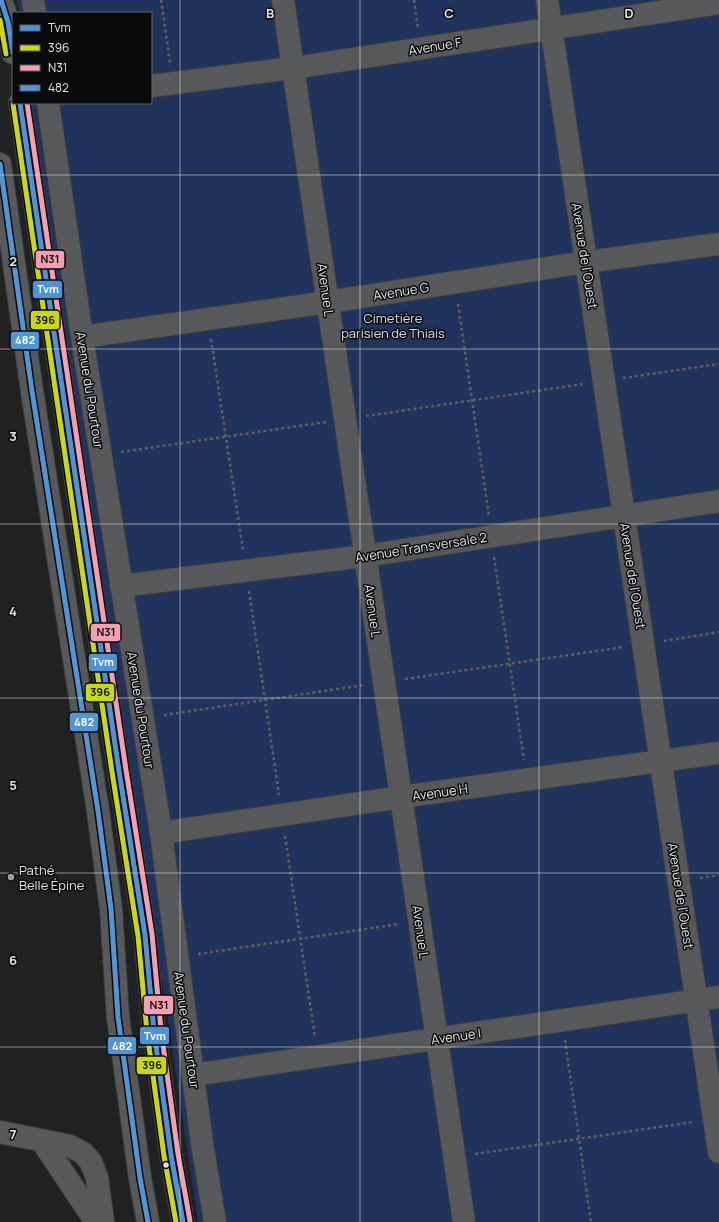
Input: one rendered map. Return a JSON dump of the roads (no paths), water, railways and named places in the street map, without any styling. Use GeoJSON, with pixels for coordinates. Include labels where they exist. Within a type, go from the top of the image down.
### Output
{"type":"FeatureCollection","features":[{"type":"Feature","properties":{"kind":"street"},"geometry":{"type":"LineString","coordinates":[[1,0],[8,22],[12,47]]}},
{"type":"Feature","properties":{"kind":"street"},"geometry":{"type":"LineString","coordinates":[[33,0],[35,12]]}},
{"type":"Feature","properties":{"kind":"street","name":"Avenue L"},"geometry":{"type":"LineString","coordinates":[[283,0],[464,1222]]}},
{"type":"Feature","properties":{"kind":"street","name":"Avenue de l'Ouest"},"geometry":{"type":"LineString","coordinates":[[547,0],[719,1152]]}},
{"type":"Feature","properties":{"kind":"street","name":"Avenue F"},"geometry":{"type":"LineString","coordinates":[[152,86],[293,68],[719,3]]}},
{"type":"Feature","properties":{"kind":"street"},"geometry":{"type":"LineString","coordinates":[[20,104],[118,764],[145,935],[154,1031],[171,1156],[183,1222]]}},
{"type":"Feature","properties":{"kind":"street","name":"Avenue du Pourtour"},"geometry":{"type":"LineString","coordinates":[[48,104],[82,337],[161,833],[202,1143],[215,1222]]}},
{"type":"Feature","properties":{"kind":"street"},"geometry":{"type":"LineString","coordinates":[[0,164],[32,391],[99,819],[111,909],[118,1017],[140,1178],[148,1222]]}},
{"type":"Feature","properties":{"kind":"street","name":"Avenue G"},"geometry":{"type":"LineString","coordinates":[[82,337],[328,302],[586,262],[719,244]]}},
{"type":"Feature","properties":{"kind":"street","name":"Avenue Transversale 2"},"geometry":{"type":"LineString","coordinates":[[121,586],[365,556],[719,501]]}},
{"type":"Feature","properties":{"kind":"street","name":"Avenue H"},"geometry":{"type":"LineString","coordinates":[[161,833],[401,797],[719,754]]}},
{"type":"Feature","properties":{"kind":"street","name":"Avenue I"},"geometry":{"type":"LineString","coordinates":[[193,1075],[719,997]]}},
{"type":"Feature","properties":{"kind":"street"},"geometry":{"type":"LineString","coordinates":[[0,1132],[70,1146],[83,1153],[91,1162],[98,1178],[102,1222]]}},
{"type":"Feature","properties":{"kind":"street"},"geometry":{"type":"LineString","coordinates":[[42,1141],[96,1222]]}},
{"type":"Feature","properties":{"kind":"place","name":"Pathé Belle Épine"},"geometry":{"type":"Point","coordinates":[11,877]}},
{"type":"Feature","properties":{"kind":"park label","name":"Cimetière parisien de Thiais"},"geometry":{"type":"Point","coordinates":[393,326]}}]}
